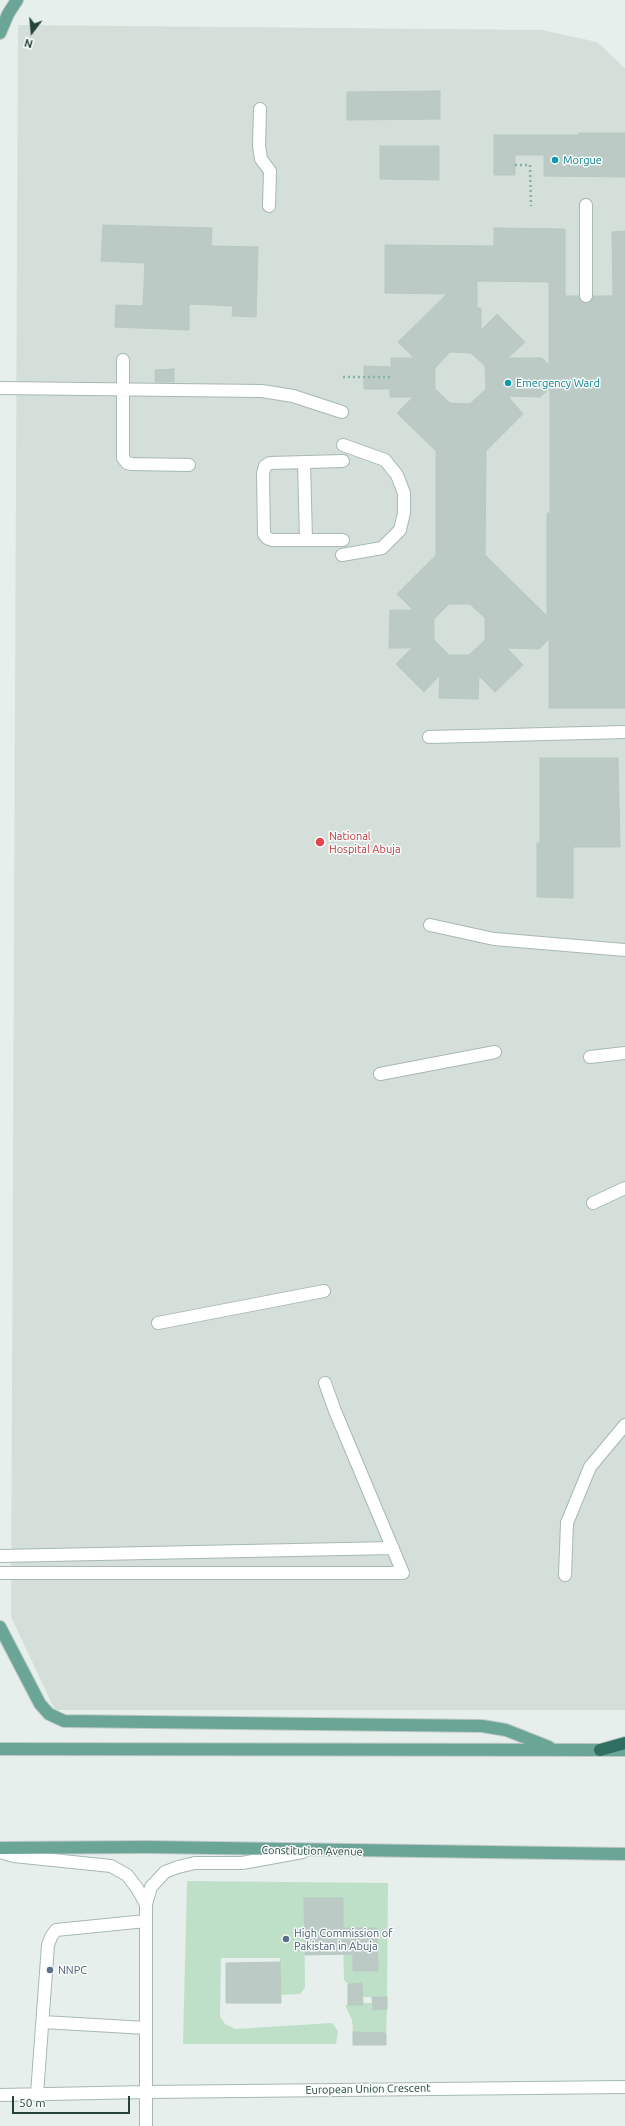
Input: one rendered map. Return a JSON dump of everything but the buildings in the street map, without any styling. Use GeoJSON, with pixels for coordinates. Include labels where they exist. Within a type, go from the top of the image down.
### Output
{"type":"FeatureCollection","features":[{"type":"Feature","properties":{"kind":"highway"},"geometry":{"type":"LineString","coordinates":[[600,1750],[625,1743]]}},
{"type":"Feature","properties":{"kind":"main road"},"geometry":{"type":"LineString","coordinates":[[0,33],[8,14],[17,0]]}},
{"type":"Feature","properties":{"kind":"main road"},"geometry":{"type":"LineString","coordinates":[[0,1627],[40,1704],[49,1714],[64,1721],[482,1726],[506,1730],[556,1750]]}},
{"type":"Feature","properties":{"kind":"main road"},"geometry":{"type":"LineString","coordinates":[[0,1749],[625,1750]]}},
{"type":"Feature","properties":{"kind":"main road","name":"Constitution Avenue"},"geometry":{"type":"LineString","coordinates":[[0,1848],[147,1847],[311,1851],[625,1854]]}},
{"type":"Feature","properties":{"kind":"street"},"geometry":{"type":"LineString","coordinates":[[260,109],[259,146],[261,159],[270,171],[269,206]]}},
{"type":"Feature","properties":{"kind":"street"},"geometry":{"type":"LineString","coordinates":[[586,205],[586,296]]}},
{"type":"Feature","properties":{"kind":"street"},"geometry":{"type":"LineString","coordinates":[[123,360],[123,458],[127,463],[189,465]]}},
{"type":"Feature","properties":{"kind":"street"},"geometry":{"type":"LineString","coordinates":[[0,388],[262,390],[293,396],[342,412]]}},
{"type":"Feature","properties":{"kind":"street"},"geometry":{"type":"LineString","coordinates":[[342,555],[382,548],[400,530],[404,513],[404,493],[397,475],[386,460],[343,445]]}},
{"type":"Feature","properties":{"kind":"street"},"geometry":{"type":"LineString","coordinates":[[342,540],[272,540],[264,534],[263,473],[265,466],[270,463],[343,461]]}},
{"type":"Feature","properties":{"kind":"street"},"geometry":{"type":"LineString","coordinates":[[304,462],[306,540]]}},
{"type":"Feature","properties":{"kind":"street"},"geometry":{"type":"LineString","coordinates":[[429,737],[625,732]]}},
{"type":"Feature","properties":{"kind":"street"},"geometry":{"type":"LineString","coordinates":[[430,925],[494,939],[625,950]]}},
{"type":"Feature","properties":{"kind":"street"},"geometry":{"type":"LineString","coordinates":[[380,1074],[495,1052]]}},
{"type":"Feature","properties":{"kind":"street"},"geometry":{"type":"LineString","coordinates":[[590,1057],[625,1053]]}},
{"type":"Feature","properties":{"kind":"street"},"geometry":{"type":"LineString","coordinates":[[593,1203],[625,1188]]}},
{"type":"Feature","properties":{"kind":"street"},"geometry":{"type":"LineString","coordinates":[[158,1323],[324,1291]]}},
{"type":"Feature","properties":{"kind":"street"},"geometry":{"type":"LineString","coordinates":[[0,1573],[404,1573],[335,1411],[326,1383]]}},
{"type":"Feature","properties":{"kind":"street"},"geometry":{"type":"LineString","coordinates":[[565,1575],[567,1523],[590,1467],[625,1425]]}},
{"type":"Feature","properties":{"kind":"street"},"geometry":{"type":"LineString","coordinates":[[0,1556],[393,1548]]}},
{"type":"Feature","properties":{"kind":"street"},"geometry":{"type":"LineString","coordinates":[[146,2126],[146,1904],[151,1887],[165,1872],[195,1863],[242,1862],[311,1851]]}},
{"type":"Feature","properties":{"kind":"street"},"geometry":{"type":"LineString","coordinates":[[0,1852],[14,1856],[111,1866],[126,1875],[137,1888],[146,1904]]}},
{"type":"Feature","properties":{"kind":"street"},"geometry":{"type":"LineString","coordinates":[[37,2094],[48,1945],[50,1937],[56,1930],[146,1921]]}},
{"type":"Feature","properties":{"kind":"street"},"geometry":{"type":"LineString","coordinates":[[43,2022],[146,2028]]}},
{"type":"Feature","properties":{"kind":"street","name":"European Union Crescent"},"geometry":{"type":"LineString","coordinates":[[0,2095],[625,2087]]}},
{"type":"Feature","properties":{"kind":"path"},"geometry":{"type":"LineString","coordinates":[[515,165],[530,165],[531,206]]}},
{"type":"Feature","properties":{"kind":"path"},"geometry":{"type":"LineString","coordinates":[[343,377],[391,376]]}},
{"type":"Feature","properties":{"kind":"shaded area","name":"National Hospital Abuja"},"geometry":{"type":"Polygon","coordinates":[[[18,25],[542,30],[597,42],[625,68],[625,1710],[55,1710],[11,1617],[18,25]]]}},
{"type":"Feature","properties":{"kind":"green space"},"geometry":{"type":"Polygon","coordinates":[[[187,1881],[388,1883],[387,1997],[362,1997],[362,1983],[348,1984],[344,1980],[342,1898],[304,1898],[305,1988],[300,1994],[280,1995],[280,1958],[221,1958],[220,2016],[225,2024],[235,2029],[332,2023],[338,2031],[336,2044],[183,2044],[187,1881]]]}},
{"type":"Feature","properties":{"kind":"green space"},"geometry":{"type":"Polygon","coordinates":[[[363,2003],[372,2003],[373,2010],[387,2009],[386,2033],[353,2032],[352,2020],[345,2005],[362,2005],[363,2003]]]}},
{"type":"Feature","properties":{"kind":"place","name":"Morgue"},"geometry":{"type":"Point","coordinates":[555,160]}},
{"type":"Feature","properties":{"kind":"place","name":"Emergency Ward"},"geometry":{"type":"Point","coordinates":[508,383]}},
{"type":"Feature","properties":{"kind":"place","name":"National Hospital Abuja"},"geometry":{"type":"Point","coordinates":[320,842]}},
{"type":"Feature","properties":{"kind":"place","name":"High Commission of Pakistan in Abuja"},"geometry":{"type":"Point","coordinates":[286,1939]}},
{"type":"Feature","properties":{"kind":"place","name":"NNPC"},"geometry":{"type":"Point","coordinates":[50,1970]}}]}
